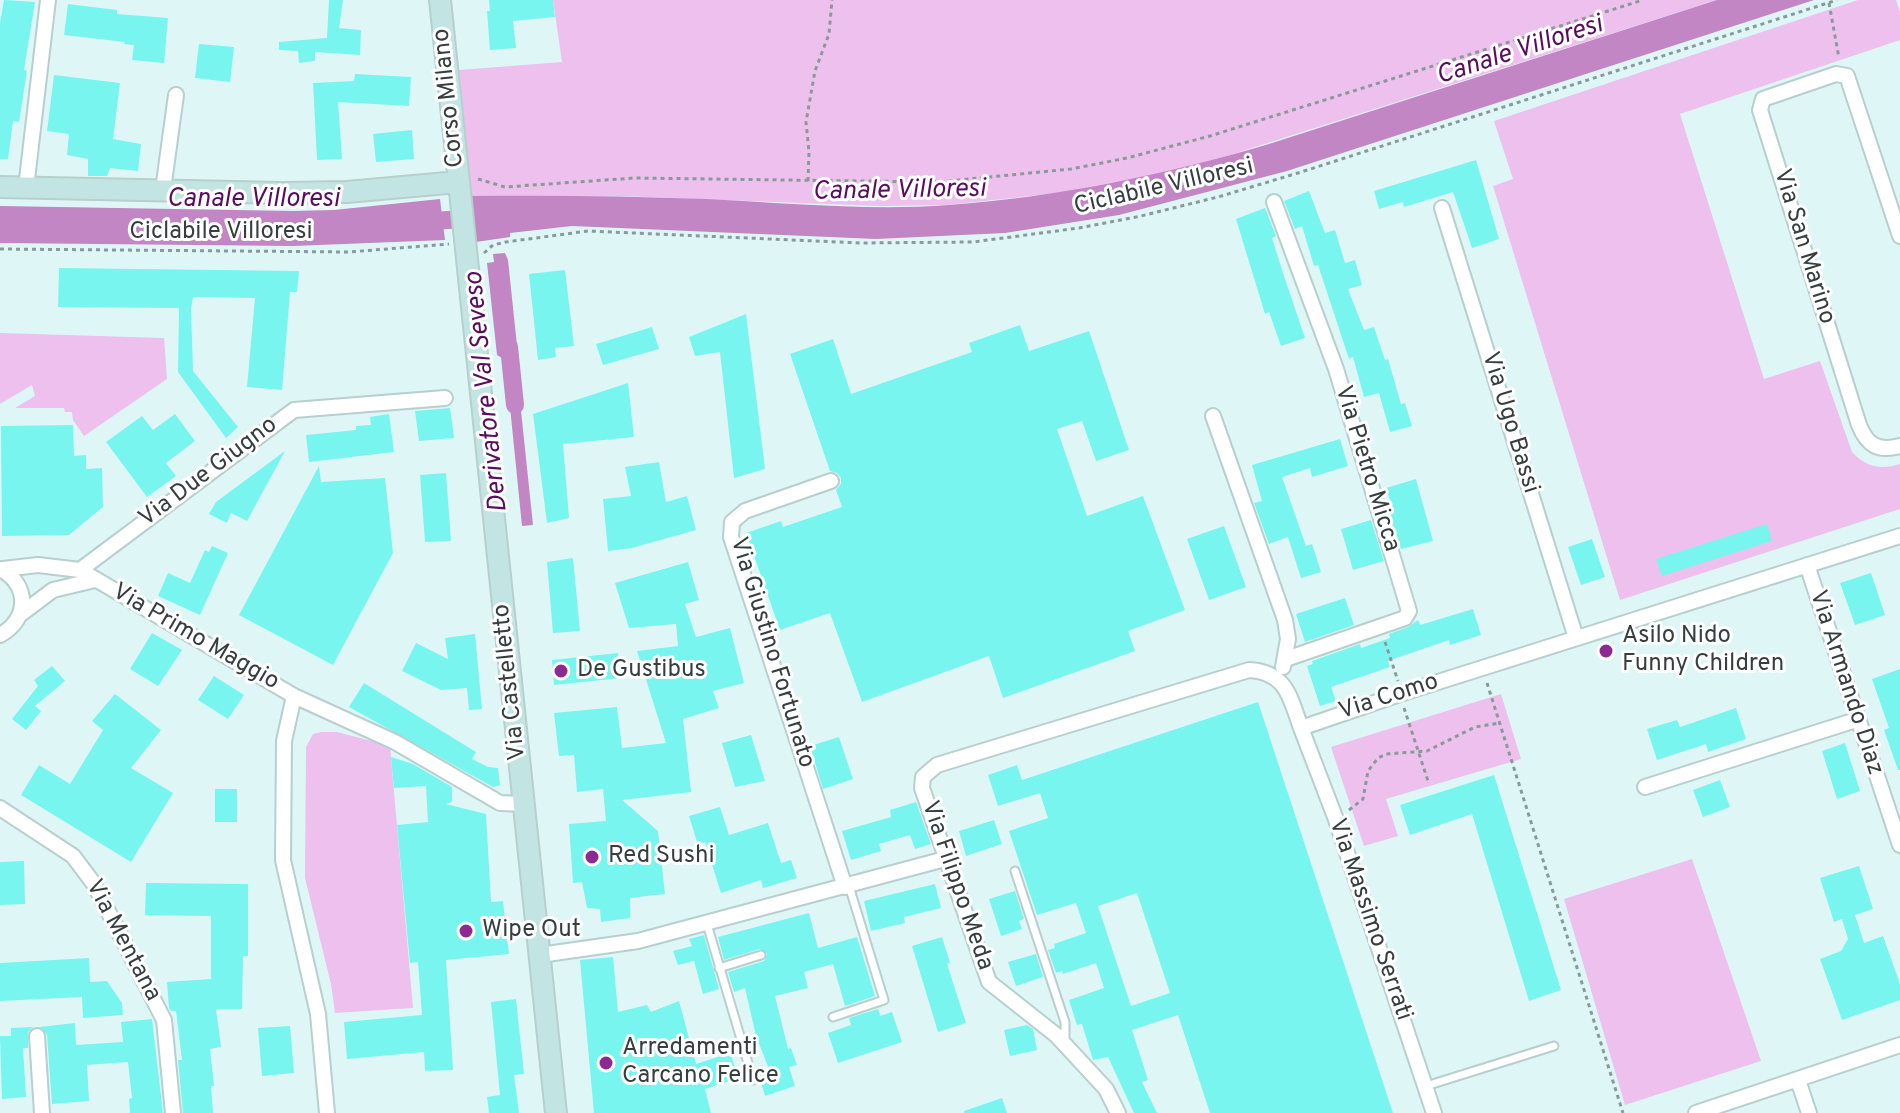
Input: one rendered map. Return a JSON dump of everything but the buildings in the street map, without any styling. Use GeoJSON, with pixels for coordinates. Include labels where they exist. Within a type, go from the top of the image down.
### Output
{"type":"FeatureCollection","features":[{"type":"Feature","properties":{"kind":"main road","name":"Corso Milano"},"geometry":{"type":"LineString","coordinates":[[440,0],[458,184],[469,250]]}},
{"type":"Feature","properties":{"kind":"main road"},"geometry":{"type":"LineString","coordinates":[[0,187],[347,192],[458,184]]}},
{"type":"Feature","properties":{"kind":"main road","name":"Via Castelletto"},"geometry":{"type":"LineString","coordinates":[[469,250],[556,1113]]}},
{"type":"Feature","properties":{"kind":"street"},"geometry":{"type":"LineString","coordinates":[[26,188],[48,0]]}},
{"type":"Feature","properties":{"kind":"street"},"geometry":{"type":"LineString","coordinates":[[1843,74],[1849,80],[1900,236]]}},
{"type":"Feature","properties":{"kind":"street","name":"Via San Marino"},"geometry":{"type":"LineString","coordinates":[[1843,74],[1766,97],[1760,110],[1859,425],[1870,444],[1880,449],[1900,446]]}},
{"type":"Feature","properties":{"kind":"street"},"geometry":{"type":"LineString","coordinates":[[163,190],[176,95]]}},
{"type":"Feature","properties":{"kind":"street","name":"Via Pietro Micca"},"geometry":{"type":"LineString","coordinates":[[1274,202],[1336,369],[1409,611],[1405,618],[1286,659]]}},
{"type":"Feature","properties":{"kind":"street","name":"Via Ugo Bassi"},"geometry":{"type":"LineString","coordinates":[[1442,208],[1576,638]]}},
{"type":"Feature","properties":{"kind":"street","name":"Via Due Giugno"},"geometry":{"type":"LineString","coordinates":[[80,570],[294,410],[445,398]]}},
{"type":"Feature","properties":{"kind":"street"},"geometry":{"type":"LineString","coordinates":[[1213,416],[1285,620],[1288,639],[1286,659],[1278,678],[1289,696],[1301,728]]}},
{"type":"Feature","properties":{"kind":"street","name":"Via Giustino Fortunato"},"geometry":{"type":"LineString","coordinates":[[831,481],[745,511],[732,522],[731,537],[847,886]]}},
{"type":"Feature","properties":{"kind":"street","name":"Via Como"},"geometry":{"type":"LineString","coordinates":[[1301,728],[1401,693],[1900,536]]}},
{"type":"Feature","properties":{"kind":"street"},"geometry":{"type":"LineString","coordinates":[[2,569],[38,565],[80,570],[95,580]]}},
{"type":"Feature","properties":{"kind":"street","name":"Via Armando Diaz"},"geometry":{"type":"LineString","coordinates":[[1807,565],[1900,845]]}},
{"type":"Feature","properties":{"kind":"street"},"geometry":{"type":"LineString","coordinates":[[0,635],[16,623],[23,605],[21,588],[2,569]]}},
{"type":"Feature","properties":{"kind":"street"},"geometry":{"type":"LineString","coordinates":[[21,614],[53,590],[95,580]]}},
{"type":"Feature","properties":{"kind":"street","name":"Via Primo Maggio"},"geometry":{"type":"LineString","coordinates":[[95,580],[294,696],[395,742],[500,803],[524,804]]}},
{"type":"Feature","properties":{"kind":"street","name":"Via Filippo Meda"},"geometry":{"type":"LineString","coordinates":[[1118,1113],[1106,1089],[1065,1045],[989,982],[922,788],[923,777],[937,765],[1235,672],[1258,670],[1278,678]]}},
{"type":"Feature","properties":{"kind":"street"},"geometry":{"type":"LineString","coordinates":[[294,696],[284,741],[283,860],[318,1014],[327,1113]]}},
{"type":"Feature","properties":{"kind":"street"},"geometry":{"type":"LineString","coordinates":[[1645,787],[1856,720]]}},
{"type":"Feature","properties":{"kind":"street","name":"Via Massimo Serrati"},"geometry":{"type":"LineString","coordinates":[[1301,728],[1335,817],[1434,1113]]}},
{"type":"Feature","properties":{"kind":"street","name":"Via Mentana"},"geometry":{"type":"LineString","coordinates":[[0,808],[73,856],[106,906],[164,1020],[173,1113]]}},
{"type":"Feature","properties":{"kind":"street"},"geometry":{"type":"LineString","coordinates":[[540,955],[638,941],[945,859]]}},
{"type":"Feature","properties":{"kind":"street"},"geometry":{"type":"LineString","coordinates":[[37,1036],[42,1113]]}},
{"type":"Feature","properties":{"kind":"street"},"geometry":{"type":"LineString","coordinates":[[1696,1113],[1900,1045]]}},
{"type":"Feature","properties":{"kind":"street"},"geometry":{"type":"LineString","coordinates":[[1798,1080],[1809,1113]]}},
{"type":"Feature","properties":{"kind":"lane"},"geometry":{"type":"LineString","coordinates":[[1015,871],[1065,1022],[1065,1045]]}},
{"type":"Feature","properties":{"kind":"lane"},"geometry":{"type":"LineString","coordinates":[[833,1017],[884,1000],[847,886]]}},
{"type":"Feature","properties":{"kind":"lane"},"geometry":{"type":"LineString","coordinates":[[707,924],[753,1080]]}},
{"type":"Feature","properties":{"kind":"lane"},"geometry":{"type":"LineString","coordinates":[[719,968],[761,955]]}},
{"type":"Feature","properties":{"kind":"lane"},"geometry":{"type":"LineString","coordinates":[[1426,1086],[1554,1046]]}},
{"type":"Feature","properties":{"kind":"path"},"geometry":{"type":"LineString","coordinates":[[808,182],[806,122],[815,71],[829,34],[832,0]]}},
{"type":"Feature","properties":{"kind":"path"},"geometry":{"type":"LineString","coordinates":[[458,184],[505,187],[634,178],[939,182],[1071,169],[1210,136],[1643,0]]}},
{"type":"Feature","properties":{"kind":"path","name":"Ciclabile Villoresi"},"geometry":{"type":"LineString","coordinates":[[469,250],[542,235],[588,231],[913,244],[973,242],[1094,225],[1218,197],[1298,173],[1837,0]]}},
{"type":"Feature","properties":{"kind":"path"},"geometry":{"type":"LineString","coordinates":[[1829,3],[1831,26],[1843,74]]}},
{"type":"Feature","properties":{"kind":"path","name":"Ciclabile Villoresi"},"geometry":{"type":"LineString","coordinates":[[0,249],[349,252],[442,244]]}},
{"type":"Feature","properties":{"kind":"path"},"geometry":{"type":"LineString","coordinates":[[1380,627],[1429,784]]}},
{"type":"Feature","properties":{"kind":"path"},"geometry":{"type":"LineString","coordinates":[[1482,668],[1623,1113]]}},
{"type":"Feature","properties":{"kind":"path"},"geometry":{"type":"LineString","coordinates":[[1335,817],[1355,807],[1363,799],[1368,771],[1378,758],[1386,754],[1427,751],[1475,727],[1500,723]]}},
{"type":"Feature","properties":{"kind":"shaded area"},"geometry":{"type":"Polygon","coordinates":[[[553,0],[1717,0],[1208,162],[1112,185],[947,205],[879,206],[620,196],[471,196],[459,70],[562,62],[553,0]]]}},
{"type":"Feature","properties":{"kind":"shaded area","name":"Canale Villoresi"},"geometry":{"type":"Polygon","coordinates":[[[1717,0],[1814,0],[1287,171],[1119,215],[1005,233],[876,239],[572,226],[510,233],[510,237],[476,242],[471,196],[648,197],[919,207],[1030,196],[1110,183],[1269,144],[1717,0]]]}},
{"type":"Feature","properties":{"kind":"shaded area"},"geometry":{"type":"Polygon","coordinates":[[[1858,0],[1896,0],[1900,12],[1900,40],[1680,114],[1764,379],[1820,361],[1852,452],[1874,466],[1900,464],[1900,509],[1620,600],[1493,186],[1513,179],[1494,121],[1858,0]]]}},
{"type":"Feature","properties":{"kind":"shaded area","name":"Canale Villoresi"},"geometry":{"type":"Polygon","coordinates":[[[440,199],[445,240],[293,246],[0,243],[0,206],[293,211],[440,199]]]}},
{"type":"Feature","properties":{"kind":"shaded area"},"geometry":{"type":"Polygon","coordinates":[[[505,253],[518,355],[513,359],[514,372],[506,370],[505,360],[497,355],[487,263],[494,262],[493,254],[505,253]]]}},
{"type":"Feature","properties":{"kind":"shaded area"},"geometry":{"type":"Polygon","coordinates":[[[0,333],[164,338],[167,379],[84,436],[73,420],[72,412],[65,412],[64,408],[15,408],[35,396],[32,385],[0,404],[0,333]]]}},
{"type":"Feature","properties":{"kind":"shaded area"},"geometry":{"type":"Polygon","coordinates":[[[515,384],[517,401],[520,401],[533,525],[522,526],[508,387],[515,384]]]}},
{"type":"Feature","properties":{"kind":"shaded area"},"geometry":{"type":"Polygon","coordinates":[[[1501,694],[1521,759],[1386,799],[1398,836],[1364,846],[1331,747],[1501,694]]]}},
{"type":"Feature","properties":{"kind":"shaded area"},"geometry":{"type":"Polygon","coordinates":[[[337,732],[390,746],[413,1008],[335,1013],[305,878],[306,747],[313,734],[337,732]]]}},
{"type":"Feature","properties":{"kind":"shaded area"},"geometry":{"type":"Polygon","coordinates":[[[1692,859],[1761,1061],[1625,1105],[1564,899],[1692,859]]]}},
{"type":"Feature","properties":{"kind":"waterway","name":"Canale Villoresi"},"geometry":{"type":"LineString","coordinates":[[419,222],[477,218]]}},
{"type":"Feature","properties":{"kind":"waterway","name":"Derivatore Val Seveso"},"geometry":{"type":"LineString","coordinates":[[509,347],[515,405]]}},
{"type":"Feature","properties":{"kind":"place","name":"Asilo Nido Funny Children"},"geometry":{"type":"Point","coordinates":[1606,651]}},
{"type":"Feature","properties":{"kind":"place","name":"De Gustibus"},"geometry":{"type":"Point","coordinates":[561,671]}},
{"type":"Feature","properties":{"kind":"place","name":"Red Sushi"},"geometry":{"type":"Point","coordinates":[592,857]}},
{"type":"Feature","properties":{"kind":"place","name":"Wipe Out"},"geometry":{"type":"Point","coordinates":[466,931]}},
{"type":"Feature","properties":{"kind":"place","name":"Arredamenti Carcano Felice"},"geometry":{"type":"Point","coordinates":[606,1063]}}]}
